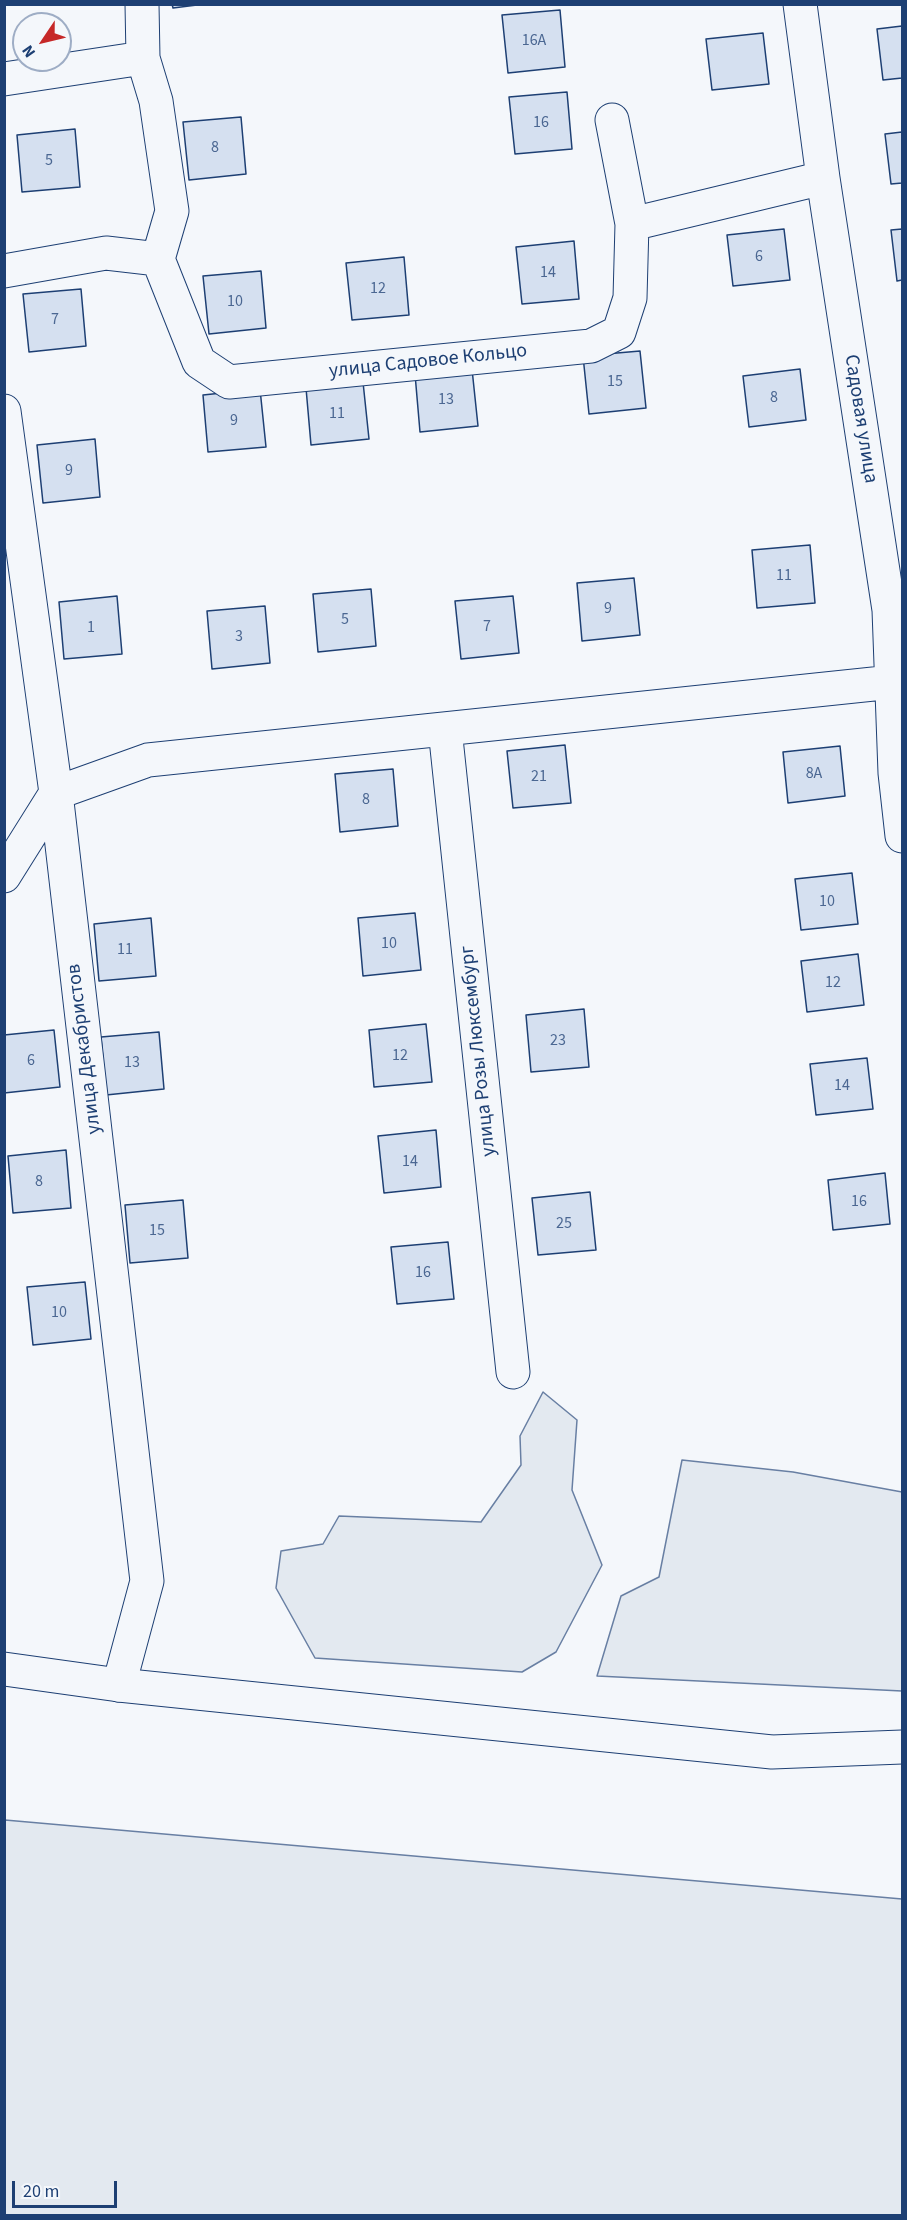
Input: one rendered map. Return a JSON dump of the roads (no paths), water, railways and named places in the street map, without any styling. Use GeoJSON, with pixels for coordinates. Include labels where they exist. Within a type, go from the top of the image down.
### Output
{"type":"FeatureCollection","features":[{"type":"Feature","properties":{"kind":"main road"},"geometry":{"type":"LineString","coordinates":[[4,271],[106,253],[158,259],[172,211],[156,101],[143,58],[142,4]]}},
{"type":"Feature","properties":{"kind":"main road","name":"Садовая улица"},"geometry":{"type":"LineString","coordinates":[[800,4],[823,178],[898,681],[895,773],[903,836]]}},
{"type":"Feature","properties":{"kind":"main road"},"geometry":{"type":"LineString","coordinates":[[4,79],[143,58]]}},
{"type":"Feature","properties":{"kind":"main road","name":"улица Садовое Кольцо"},"geometry":{"type":"LineString","coordinates":[[158,259],[200,362],[229,382],[591,346],[620,332],[630,298],[632,224],[612,120]]}},
{"type":"Feature","properties":{"kind":"main road"},"geometry":{"type":"LineString","coordinates":[[632,224],[823,178]]}},
{"type":"Feature","properties":{"kind":"main road","name":"улица Декабристов"},"geometry":{"type":"LineString","coordinates":[[4,411],[56,793],[147,1581],[118,1685]]}},
{"type":"Feature","properties":{"kind":"main road"},"geometry":{"type":"LineString","coordinates":[[4,876],[56,793],[148,760],[898,681]]}},
{"type":"Feature","properties":{"kind":"main road","name":"улица Розы Люксембург"},"geometry":{"type":"LineString","coordinates":[[445,729],[513,1372]]}},
{"type":"Feature","properties":{"kind":"main road"},"geometry":{"type":"LineString","coordinates":[[4,1669],[118,1685],[772,1752],[903,1747]]}}]}
